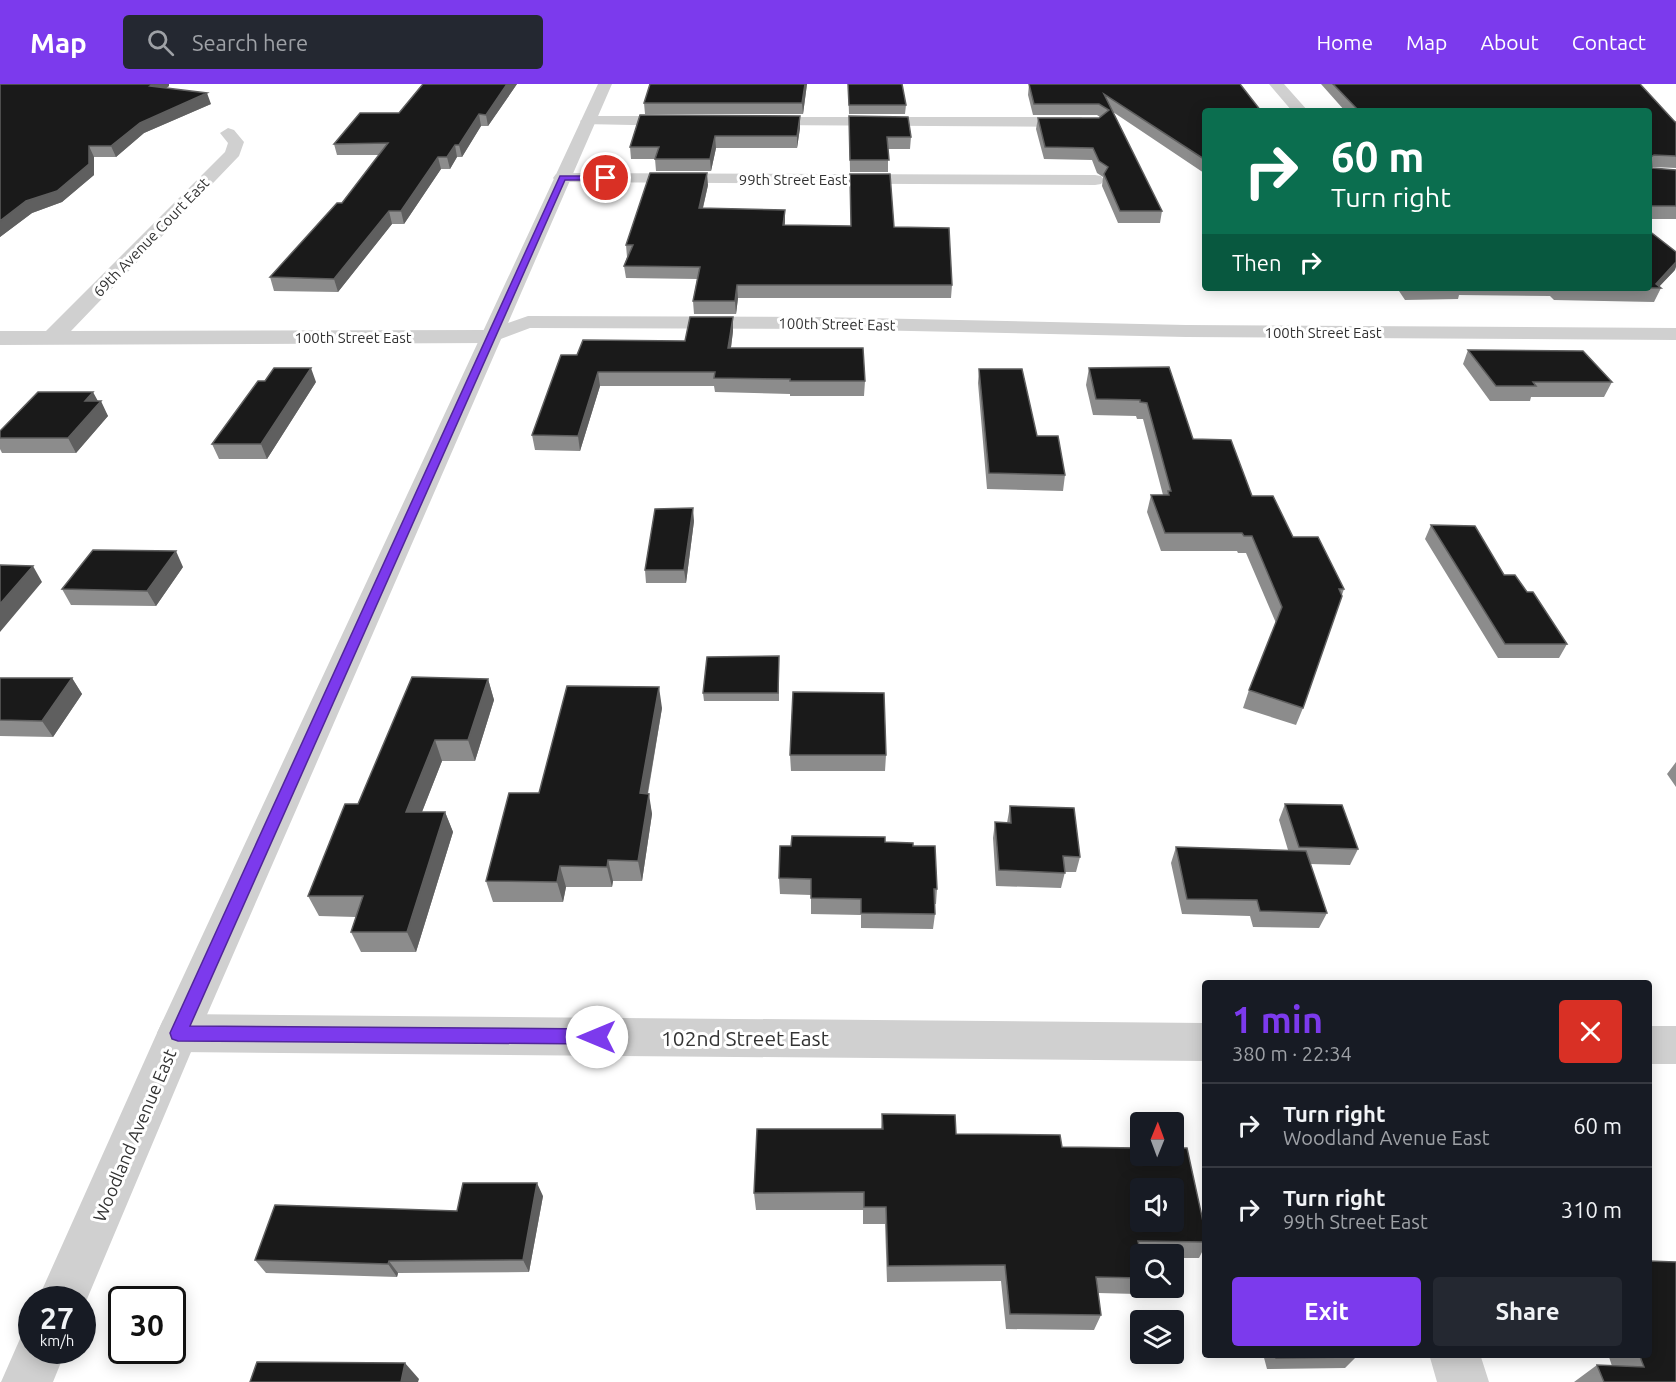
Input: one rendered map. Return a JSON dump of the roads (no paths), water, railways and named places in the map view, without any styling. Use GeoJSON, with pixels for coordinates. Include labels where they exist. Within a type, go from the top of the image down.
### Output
{"type":"FeatureCollection","features":[{"type":"Feature","properties":{"kind":"street","name":"Woodland Avenue East"},"geometry":{"type":"LineString","coordinates":[[69,1286],[178,1033],[605,84]]}},
{"type":"Feature","properties":{"kind":"street"},"geometry":{"type":"LineString","coordinates":[[1276,84],[1297,108]]}},
{"type":"Feature","properties":{"kind":"street"},"geometry":{"type":"LineString","coordinates":[[588,121],[694,122]]}},
{"type":"Feature","properties":{"kind":"street"},"geometry":{"type":"LineString","coordinates":[[742,122],[1097,122]]}},
{"type":"Feature","properties":{"kind":"street","name":"69th Avenue Court East"},"geometry":{"type":"LineString","coordinates":[[52,338],[233,153],[236,141],[228,133]]}},
{"type":"Feature","properties":{"kind":"street","name":"99th Street East"},"geometry":{"type":"LineString","coordinates":[[562,178],[1095,180]]}},
{"type":"Feature","properties":{"kind":"street","name":"100th Street East"},"geometry":{"type":"LineString","coordinates":[[0,338],[490,336],[528,322],[817,323],[1209,332],[1676,334]]}},
{"type":"Feature","properties":{"kind":"street","name":"102nd Street East"},"geometry":{"type":"LineString","coordinates":[[178,1033],[1202,1042]]}},
{"type":"Feature","properties":{"kind":"street"},"geometry":{"type":"LineString","coordinates":[[1652,1045],[1676,1045]]}},
{"type":"Feature","properties":{"kind":"street"},"geometry":{"type":"LineString","coordinates":[[1455,1358],[1463,1382]]}},
{"type":"Feature","properties":{"kind":"street"},"geometry":{"type":"LineString","coordinates":[[27,1382],[35,1364]]}}]}
